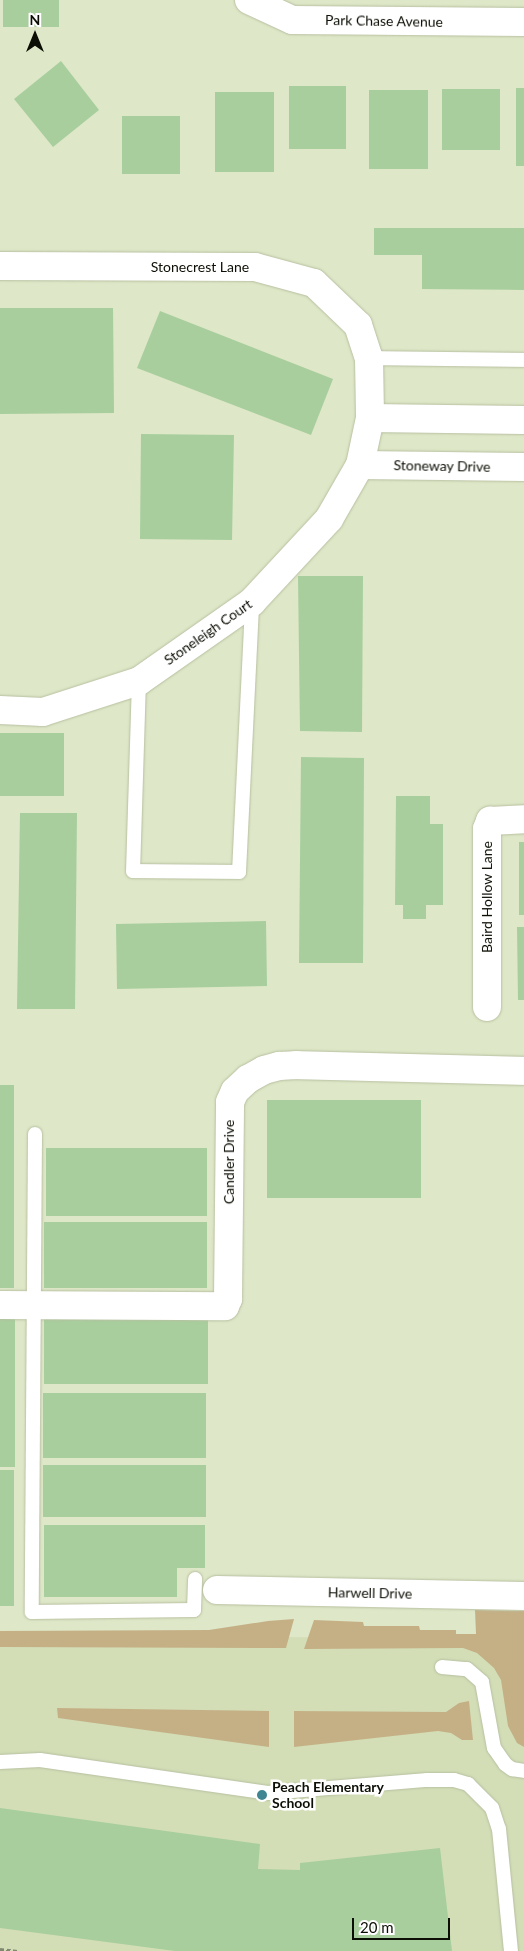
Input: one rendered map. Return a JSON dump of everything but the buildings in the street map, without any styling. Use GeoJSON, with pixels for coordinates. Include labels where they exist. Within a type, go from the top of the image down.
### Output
{"type":"FeatureCollection","features":[{"type":"Feature","properties":{"kind":"street","name":"Park Chase Avenue"},"geometry":{"type":"LineString","coordinates":[[249,0],[292,20],[524,22]]}},
{"type":"Feature","properties":{"kind":"street","name":"Stonecrest Lane"},"geometry":{"type":"LineString","coordinates":[[0,266],[255,267],[314,283],[358,325],[369,358],[370,418],[360,464]]}},
{"type":"Feature","properties":{"kind":"street"},"geometry":{"type":"LineString","coordinates":[[370,418],[524,420]]}},
{"type":"Feature","properties":{"kind":"street","name":"Stoneway Drive"},"geometry":{"type":"LineString","coordinates":[[360,464],[524,467]]}},
{"type":"Feature","properties":{"kind":"street","name":"Stoneleigh Court"},"geometry":{"type":"LineString","coordinates":[[0,710],[43,712],[139,680],[252,602],[329,519],[360,464]]}},
{"type":"Feature","properties":{"kind":"street","name":"Baird Hollow Lane"},"geometry":{"type":"LineString","coordinates":[[486,1007],[487,829],[490,821],[524,820]]}},
{"type":"Feature","properties":{"kind":"street","name":"Candler Drive"},"geometry":{"type":"LineString","coordinates":[[0,1305],[224,1306],[228,1299],[230,1102],[235,1091],[248,1079],[264,1070],[279,1066],[296,1065],[524,1071]]}},
{"type":"Feature","properties":{"kind":"street","name":"Harwell Drive"},"geometry":{"type":"LineString","coordinates":[[206,1585],[524,1596]]}},
{"type":"Feature","properties":{"kind":"lane"},"geometry":{"type":"LineString","coordinates":[[369,358],[524,360]]}},
{"type":"Feature","properties":{"kind":"lane"},"geometry":{"type":"LineString","coordinates":[[139,680],[133,871],[239,872],[252,602]]}},
{"type":"Feature","properties":{"kind":"lane"},"geometry":{"type":"LineString","coordinates":[[35,1134],[32,1612],[194,1610],[206,1585]]}},
{"type":"Feature","properties":{"kind":"lane"},"geometry":{"type":"LineString","coordinates":[[442,1667],[468,1670],[482,1682],[494,1748],[505,1764],[512,1769],[524,1770]]}},
{"type":"Feature","properties":{"kind":"lane"},"geometry":{"type":"LineString","coordinates":[[0,1762],[40,1760],[268,1793],[428,1780],[454,1780],[468,1784],[492,1808],[499,1828],[511,1951]]}},
{"type":"Feature","properties":{"kind":"path"},"geometry":{"type":"LineString","coordinates":[[0,1949],[18,1951]]}},
{"type":"Feature","properties":{"kind":"shaded area"},"geometry":{"type":"Polygon","coordinates":[[[475,1610],[524,1611],[524,1747],[517,1743],[508,1726],[501,1680],[494,1668],[477,1653],[463,1648],[304,1649],[314,1620],[363,1622],[364,1626],[419,1626],[420,1630],[456,1630],[456,1634],[476,1634],[475,1610]]]}},
{"type":"Feature","properties":{"kind":"shaded area"},"geometry":{"type":"Polygon","coordinates":[[[294,1619],[286,1648],[0,1647],[0,1631],[209,1630],[294,1619]]]}},
{"type":"Feature","properties":{"kind":"shaded area","name":"Peach Elementary School"},"geometry":{"type":"Polygon","coordinates":[[[0,1636],[524,1638],[524,1951],[0,1951],[0,1636]]]}},
{"type":"Feature","properties":{"kind":"shaded area"},"geometry":{"type":"Polygon","coordinates":[[[469,1701],[473,1740],[462,1740],[451,1733],[438,1731],[294,1747],[294,1711],[446,1712],[459,1703],[469,1701]]]}},
{"type":"Feature","properties":{"kind":"shaded area"},"geometry":{"type":"Polygon","coordinates":[[[57,1708],[269,1711],[269,1747],[58,1718],[57,1708]]]}},
{"type":"Feature","properties":{"kind":"place","name":"Peach Elementary School"},"geometry":{"type":"Point","coordinates":[262,1795]}}]}
